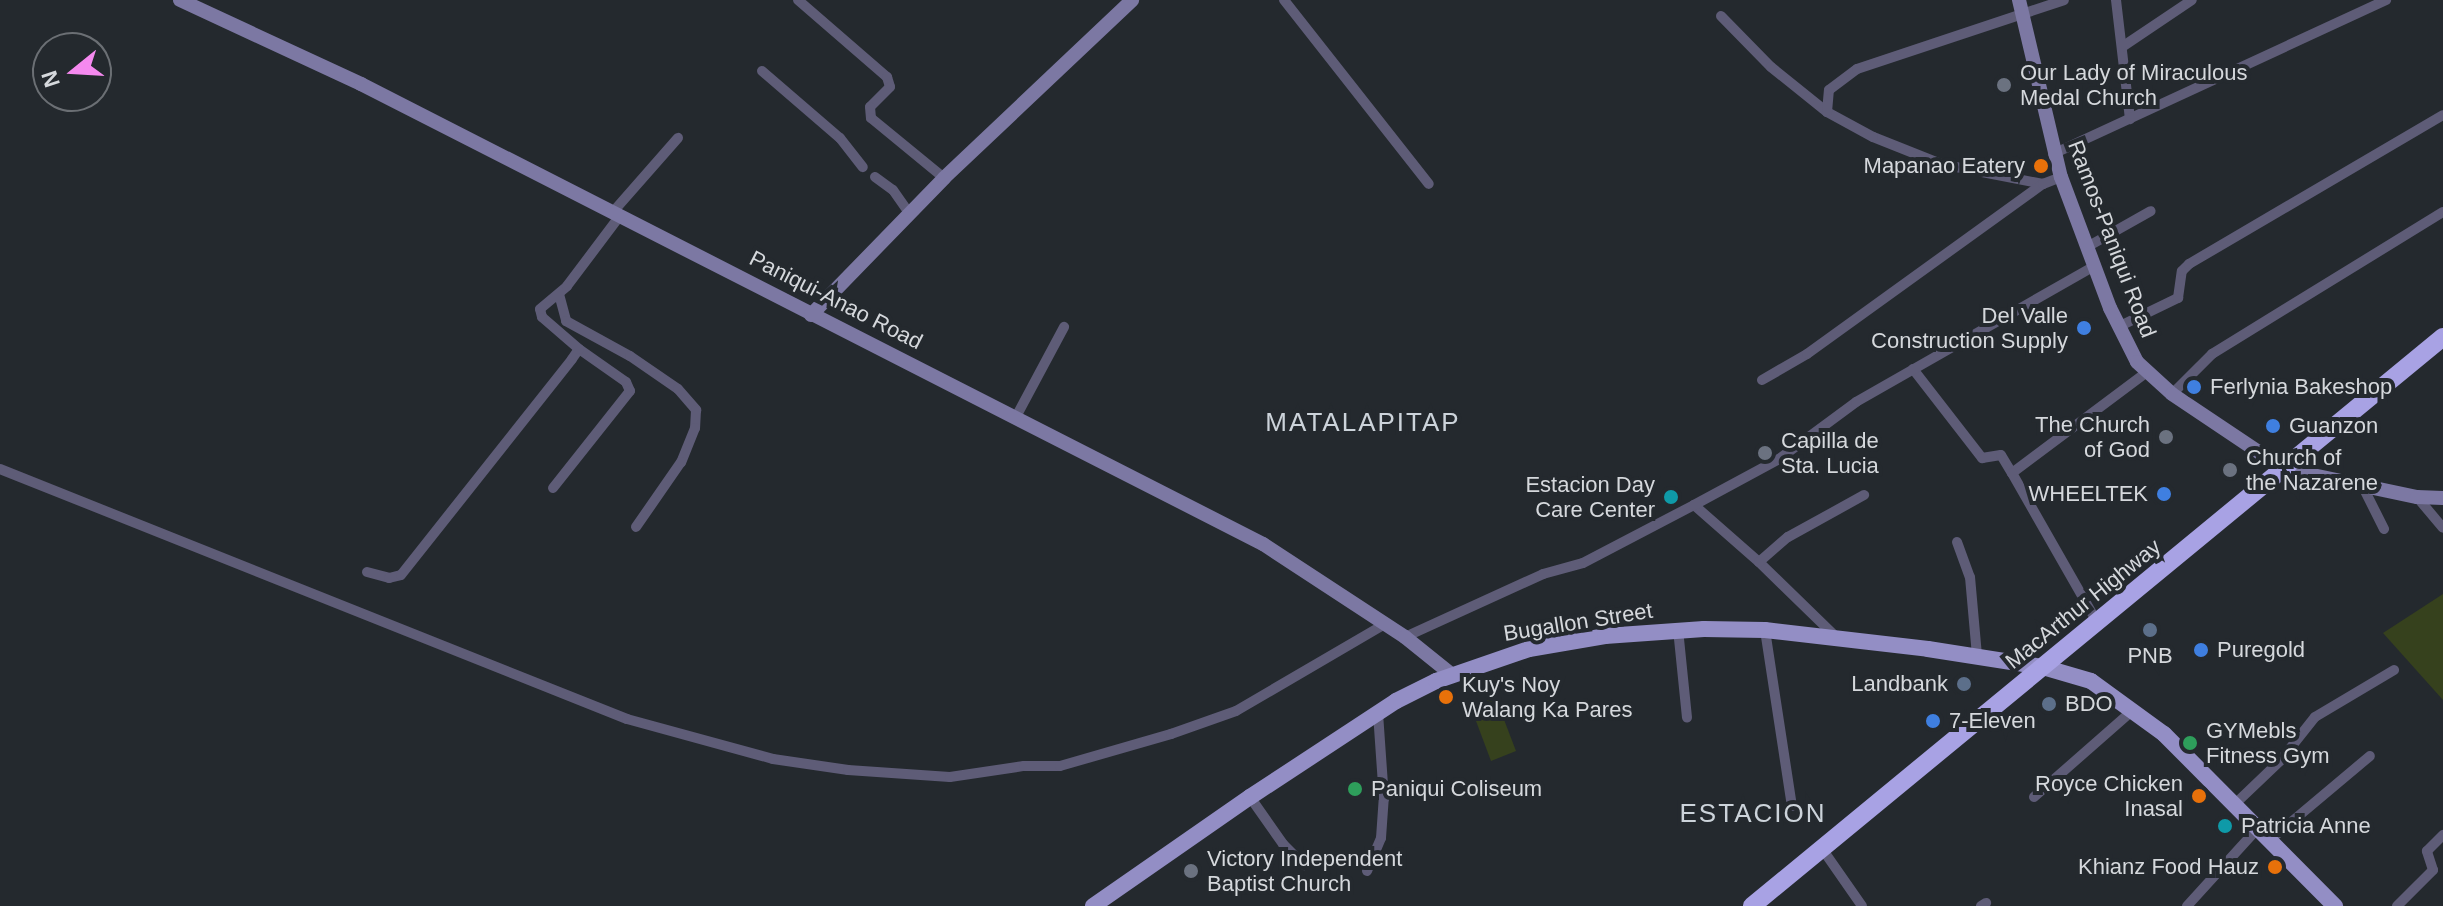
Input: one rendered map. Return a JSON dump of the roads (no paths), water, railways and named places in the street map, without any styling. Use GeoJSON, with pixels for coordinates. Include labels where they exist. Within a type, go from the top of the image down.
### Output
{"type":"FeatureCollection","features":[{"type":"Feature","properties":{"kind":"highway","name":"MacArthur Highway"},"geometry":{"type":"LineString","coordinates":[[1752,906],[2443,337]]}},
{"type":"Feature","properties":{"kind":"main road","name":"Paniqui-Anao Road"},"geometry":{"type":"LineString","coordinates":[[180,0],[374,90],[811,315],[1017,415],[1263,544],[1405,637],[1451,674]]}},
{"type":"Feature","properties":{"kind":"main road"},"geometry":{"type":"LineString","coordinates":[[811,315],[944,178],[1132,0]]}},
{"type":"Feature","properties":{"kind":"main road","name":"Ramos-Paniqui Road"},"geometry":{"type":"LineString","coordinates":[[2020,7],[2053,154],[2118,327],[2147,372],[2172,394],[2284,469]]}},
{"type":"Feature","properties":{"kind":"main road"},"geometry":{"type":"LineString","coordinates":[[2284,469],[2417,497],[2443,498]]}},
{"type":"Feature","properties":{"kind":"main road","name":"Bugallon Street"},"geometry":{"type":"LineString","coordinates":[[1093,906],[1378,713],[1451,674],[1529,649],[1597,636],[1678,629],[1765,630],[1836,637],[2043,667],[2091,681],[2134,709],[2236,803],[2335,906]]}},
{"type":"Feature","properties":{"kind":"street"},"geometry":{"type":"LineString","coordinates":[[798,0],[887,77],[890,87],[870,107],[871,118],[944,178]]}},
{"type":"Feature","properties":{"kind":"street"},"geometry":{"type":"LineString","coordinates":[[1284,0],[1429,184]]}},
{"type":"Feature","properties":{"kind":"street"},"geometry":{"type":"LineString","coordinates":[[1827,112],[1829,90],[1857,69],[2020,7],[2064,0]]}},
{"type":"Feature","properties":{"kind":"street"},"geometry":{"type":"LineString","coordinates":[[2116,0],[2130,119]]}},
{"type":"Feature","properties":{"kind":"street"},"geometry":{"type":"LineString","coordinates":[[2122,47],[2192,0]]}},
{"type":"Feature","properties":{"kind":"street"},"geometry":{"type":"LineString","coordinates":[[2053,154],[2386,0]]}},
{"type":"Feature","properties":{"kind":"street"},"geometry":{"type":"LineString","coordinates":[[1721,16],[1771,67],[1827,112],[1873,137],[1941,164],[2043,184]]}},
{"type":"Feature","properties":{"kind":"street"},"geometry":{"type":"LineString","coordinates":[[762,71],[840,138],[863,167]]}},
{"type":"Feature","properties":{"kind":"street"},"geometry":{"type":"LineString","coordinates":[[2118,327],[2178,298],[2182,271],[2189,264],[2443,115]]}},
{"type":"Feature","properties":{"kind":"street"},"geometry":{"type":"LineString","coordinates":[[553,488],[630,391],[626,382],[579,349],[542,317],[542,305],[559,294],[616,215],[678,138]]}},
{"type":"Feature","properties":{"kind":"street"},"geometry":{"type":"LineString","coordinates":[[875,177],[893,190],[897,201],[910,214]]}},
{"type":"Feature","properties":{"kind":"street"},"geometry":{"type":"LineString","coordinates":[[1762,380],[1807,354],[2043,184],[2061,177]]}},
{"type":"Feature","properties":{"kind":"street"},"geometry":{"type":"LineString","coordinates":[[2087,247],[2151,211]]}},
{"type":"Feature","properties":{"kind":"street"},"geometry":{"type":"LineString","coordinates":[[2172,394],[2212,354],[2443,212]]}},
{"type":"Feature","properties":{"kind":"street"},"geometry":{"type":"LineString","coordinates":[[1405,637],[1543,574],[1583,563],[1694,505],[1779,459],[1829,419],[2094,266]]}},
{"type":"Feature","properties":{"kind":"street"},"geometry":{"type":"LineString","coordinates":[[559,294],[566,321],[630,356],[678,389],[696,410],[695,428],[681,462],[636,527]]}},
{"type":"Feature","properties":{"kind":"street"},"geometry":{"type":"LineString","coordinates":[[1017,415],[1064,327]]}},
{"type":"Feature","properties":{"kind":"street"},"geometry":{"type":"LineString","coordinates":[[367,572],[389,578],[401,575],[579,349]]}},
{"type":"Feature","properties":{"kind":"street"},"geometry":{"type":"LineString","coordinates":[[1913,369],[1982,458],[2001,455],[2098,624]]}},
{"type":"Feature","properties":{"kind":"street"},"geometry":{"type":"LineString","coordinates":[[2012,473],[2147,372]]}},
{"type":"Feature","properties":{"kind":"street"},"geometry":{"type":"LineString","coordinates":[[0,469],[627,719],[773,759],[848,770],[950,777],[1024,766],[1060,766],[1171,734],[1236,711],[1385,624]]}},
{"type":"Feature","properties":{"kind":"street"},"geometry":{"type":"LineString","coordinates":[[2363,487],[2384,529]]}},
{"type":"Feature","properties":{"kind":"street"},"geometry":{"type":"LineString","coordinates":[[1759,562],[1788,537],[1864,495]]}},
{"type":"Feature","properties":{"kind":"street"},"geometry":{"type":"LineString","coordinates":[[2417,497],[2443,528]]}},
{"type":"Feature","properties":{"kind":"street"},"geometry":{"type":"LineString","coordinates":[[1694,505],[1759,562],[1836,637]]}},
{"type":"Feature","properties":{"kind":"street"},"geometry":{"type":"LineString","coordinates":[[1957,542],[1970,577],[1977,656]]}},
{"type":"Feature","properties":{"kind":"street"},"geometry":{"type":"LineString","coordinates":[[1678,629],[1687,718]]}},
{"type":"Feature","properties":{"kind":"street"},"geometry":{"type":"LineString","coordinates":[[1765,630],[1792,806]]}},
{"type":"Feature","properties":{"kind":"street"},"geometry":{"type":"LineString","coordinates":[[2236,803],[2280,761],[2315,717],[2394,670]]}},
{"type":"Feature","properties":{"kind":"street"},"geometry":{"type":"LineString","coordinates":[[2034,797],[2134,709]]}},
{"type":"Feature","properties":{"kind":"street"},"geometry":{"type":"LineString","coordinates":[[1367,871],[1381,838],[1384,799],[1378,713]]}},
{"type":"Feature","properties":{"kind":"street"},"geometry":{"type":"LineString","coordinates":[[2187,906],[2265,833],[2370,756]]}},
{"type":"Feature","properties":{"kind":"street"},"geometry":{"type":"LineString","coordinates":[[1250,797],[1283,844],[1304,865]]}},
{"type":"Feature","properties":{"kind":"street"},"geometry":{"type":"LineString","coordinates":[[2397,906],[2433,870],[2427,851],[2443,835]]}},
{"type":"Feature","properties":{"kind":"street"},"geometry":{"type":"LineString","coordinates":[[1823,850],[1862,906]]}},
{"type":"Feature","properties":{"kind":"place","name":"Our Lady of Miraculous Medal Church"},"geometry":{"type":"Point","coordinates":[2004,85]}},
{"type":"Feature","properties":{"kind":"place","name":"Mapanao Eatery"},"geometry":{"type":"Point","coordinates":[2041,166]}},
{"type":"Feature","properties":{"kind":"place","name":"Del Valle Construction Supply"},"geometry":{"type":"Point","coordinates":[2084,328]}},
{"type":"Feature","properties":{"kind":"place","name":"Ferlynia Bakeshop"},"geometry":{"type":"Point","coordinates":[2194,387]}},
{"type":"Feature","properties":{"kind":"place","name":"Guanzon"},"geometry":{"type":"Point","coordinates":[2273,426]}},
{"type":"Feature","properties":{"kind":"place","name":"The Church of God"},"geometry":{"type":"Point","coordinates":[2166,437]}},
{"type":"Feature","properties":{"kind":"place","name":"Capilla de Sta. Lucia"},"geometry":{"type":"Point","coordinates":[1765,453]}},
{"type":"Feature","properties":{"kind":"place","name":"Church of the Nazarene"},"geometry":{"type":"Point","coordinates":[2230,470]}},
{"type":"Feature","properties":{"kind":"place","name":"WHEELTEK"},"geometry":{"type":"Point","coordinates":[2164,494]}},
{"type":"Feature","properties":{"kind":"place","name":"Estacion Day Care Center"},"geometry":{"type":"Point","coordinates":[1671,497]}},
{"type":"Feature","properties":{"kind":"place","name":"PNB"},"geometry":{"type":"Point","coordinates":[2150,630]}},
{"type":"Feature","properties":{"kind":"place","name":"Puregold"},"geometry":{"type":"Point","coordinates":[2201,650]}},
{"type":"Feature","properties":{"kind":"place","name":"Landbank"},"geometry":{"type":"Point","coordinates":[1964,684]}},
{"type":"Feature","properties":{"kind":"place","name":"Kuy's Noy Walang Ka Pares"},"geometry":{"type":"Point","coordinates":[1446,697]}},
{"type":"Feature","properties":{"kind":"place","name":"BDO"},"geometry":{"type":"Point","coordinates":[2049,704]}},
{"type":"Feature","properties":{"kind":"place","name":"7-Eleven"},"geometry":{"type":"Point","coordinates":[1933,721]}},
{"type":"Feature","properties":{"kind":"place","name":"GYMebls Fitness Gym"},"geometry":{"type":"Point","coordinates":[2190,743]}},
{"type":"Feature","properties":{"kind":"place","name":"Paniqui Coliseum"},"geometry":{"type":"Point","coordinates":[1355,789]}},
{"type":"Feature","properties":{"kind":"place","name":"Royce Chicken Inasal"},"geometry":{"type":"Point","coordinates":[2199,796]}},
{"type":"Feature","properties":{"kind":"place","name":"Patricia Anne"},"geometry":{"type":"Point","coordinates":[2225,826]}},
{"type":"Feature","properties":{"kind":"place","name":"Khianz Food Hauz"},"geometry":{"type":"Point","coordinates":[2275,867]}},
{"type":"Feature","properties":{"kind":"place","name":"Victory Independent Baptist Church"},"geometry":{"type":"Point","coordinates":[1191,871]}},
{"type":"Feature","properties":{"kind":"district","name":"MATALAPITAP"},"geometry":{"type":"Point","coordinates":[1363,423]}},
{"type":"Feature","properties":{"kind":"district","name":"ESTACION"},"geometry":{"type":"Point","coordinates":[1753,814]}}]}
